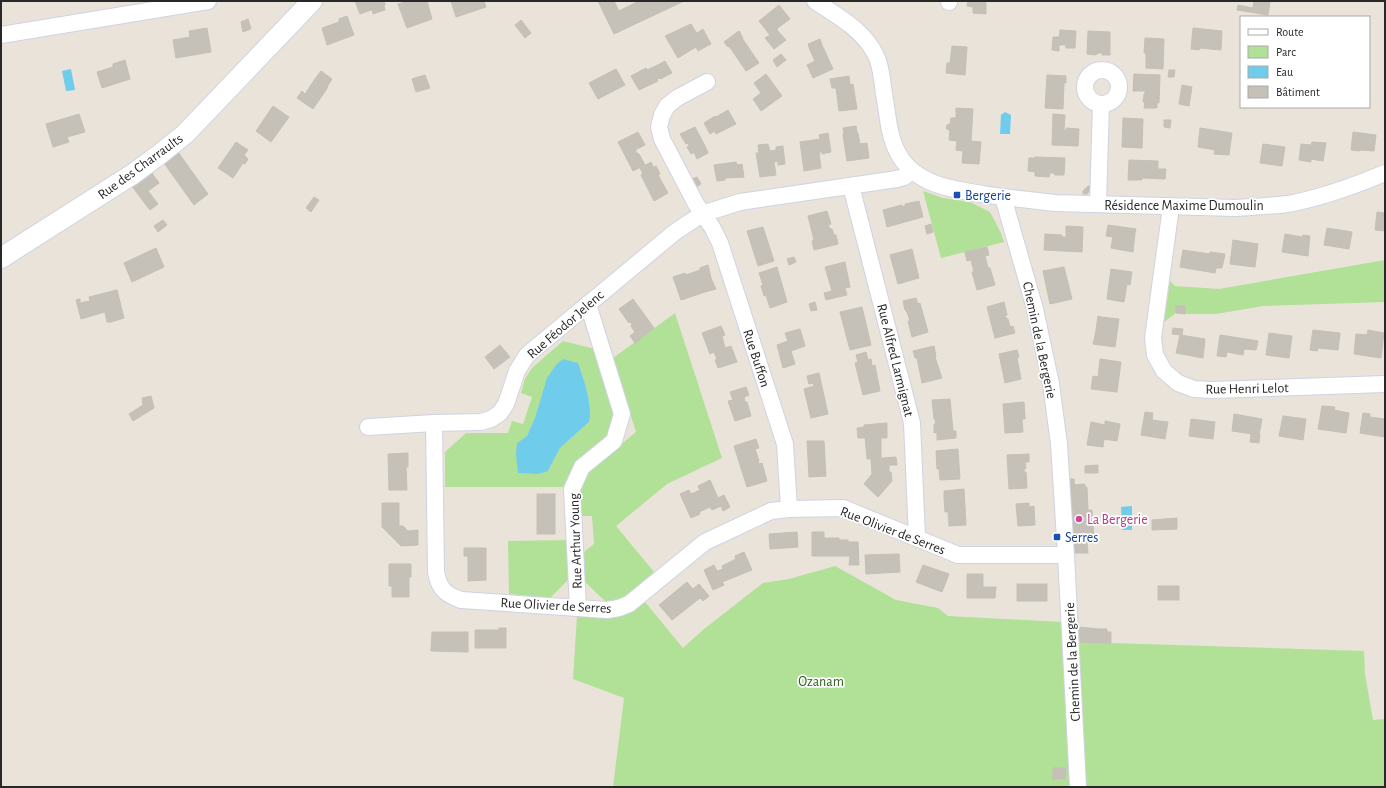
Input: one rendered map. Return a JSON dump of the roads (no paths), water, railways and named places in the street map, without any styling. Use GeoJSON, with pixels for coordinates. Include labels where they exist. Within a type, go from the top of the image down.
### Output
{"type":"FeatureCollection","features":[{"type":"Feature","properties":{"kind":"street"},"geometry":{"type":"LineString","coordinates":[[1,35],[208,1]]}},
{"type":"Feature","properties":{"kind":"street","name":"Rue des Charraults"},"geometry":{"type":"LineString","coordinates":[[1,258],[133,174],[185,134],[312,1]]}},
{"type":"Feature","properties":{"kind":"street"},"geometry":{"type":"LineString","coordinates":[[815,1],[856,29],[874,51],[879,64],[891,135],[898,154],[912,171],[929,182],[1003,197]]}},
{"type":"Feature","properties":{"kind":"street"},"geometry":{"type":"LineString","coordinates":[[702,214],[662,139],[659,127],[662,115],[667,106],[677,98],[707,82]]}},
{"type":"Feature","properties":{"kind":"street"},"geometry":{"type":"LineString","coordinates":[[1098,204],[1101,104]]}},
{"type":"Feature","properties":{"kind":"street","name":"Rue Féodor Jelenc"},"geometry":{"type":"LineString","coordinates":[[368,427],[481,422],[491,419],[500,413],[506,404],[517,371],[527,355],[675,232],[702,214],[740,202],[897,179],[912,171]]}},
{"type":"Feature","properties":{"kind":"street","name":"Résidence Maxime Dumoulin"},"geometry":{"type":"LineString","coordinates":[[1003,197],[1055,203],[1236,208],[1289,204],[1322,196],[1385,173]]}},
{"type":"Feature","properties":{"kind":"street","name":"Rue Alfred Larmignat"},"geometry":{"type":"LineString","coordinates":[[851,186],[912,423],[917,538]]}},
{"type":"Feature","properties":{"kind":"street","name":"Chemin de la Bergerie"},"geometry":{"type":"LineString","coordinates":[[1003,197],[1033,302],[1051,384],[1058,444],[1066,555],[1078,787]]}},
{"type":"Feature","properties":{"kind":"street","name":"Rue Henri Lelot"},"geometry":{"type":"LineString","coordinates":[[1171,206],[1152,338],[1155,354],[1164,371],[1178,383],[1194,389],[1212,390],[1385,384]]}},
{"type":"Feature","properties":{"kind":"street","name":"Rue Buffon"},"geometry":{"type":"LineString","coordinates":[[702,214],[712,227],[720,243],[785,444],[789,509]]}},
{"type":"Feature","properties":{"kind":"street","name":"Rue Arthur Young"},"geometry":{"type":"LineString","coordinates":[[578,608],[572,489],[582,467],[614,440],[622,414],[588,304]]}},
{"type":"Feature","properties":{"kind":"street","name":"Rue Olivier de Serres"},"geometry":{"type":"LineString","coordinates":[[434,423],[436,572],[438,583],[443,591],[461,600],[607,610],[619,608],[629,604],[705,542],[771,511],[789,509],[843,508],[958,555],[1066,555]]}},
{"type":"Feature","properties":{"kind":"water"},"geometry":{"type":"Polygon","coordinates":[[[71,69],[75,90],[66,91],[62,71],[71,69]]]}},
{"type":"Feature","properties":{"kind":"water"},"geometry":{"type":"Polygon","coordinates":[[[1005,112],[1011,115],[1010,134],[1000,134],[1001,115],[1005,112]]]}},
{"type":"Feature","properties":{"kind":"water"},"geometry":{"type":"Polygon","coordinates":[[[563,359],[578,363],[589,401],[589,422],[560,448],[548,471],[538,474],[518,473],[516,455],[517,443],[527,436],[536,415],[547,378],[556,365],[563,359]]]}},
{"type":"Feature","properties":{"kind":"water"},"geometry":{"type":"Polygon","coordinates":[[[1132,506],[1132,530],[1122,530],[1121,507],[1132,506]]]}},
{"type":"Feature","properties":{"kind":"place","name":"Bergerie"},"geometry":{"type":"Point","coordinates":[957,195]}},
{"type":"Feature","properties":{"kind":"place","name":"La Bergerie"},"geometry":{"type":"Point","coordinates":[1079,519]}},
{"type":"Feature","properties":{"kind":"place","name":"Serres"},"geometry":{"type":"Point","coordinates":[1057,537]}},
{"type":"Feature","properties":{"kind":"park label","name":"Ozanam"},"geometry":{"type":"Point","coordinates":[821,681]}}]}
